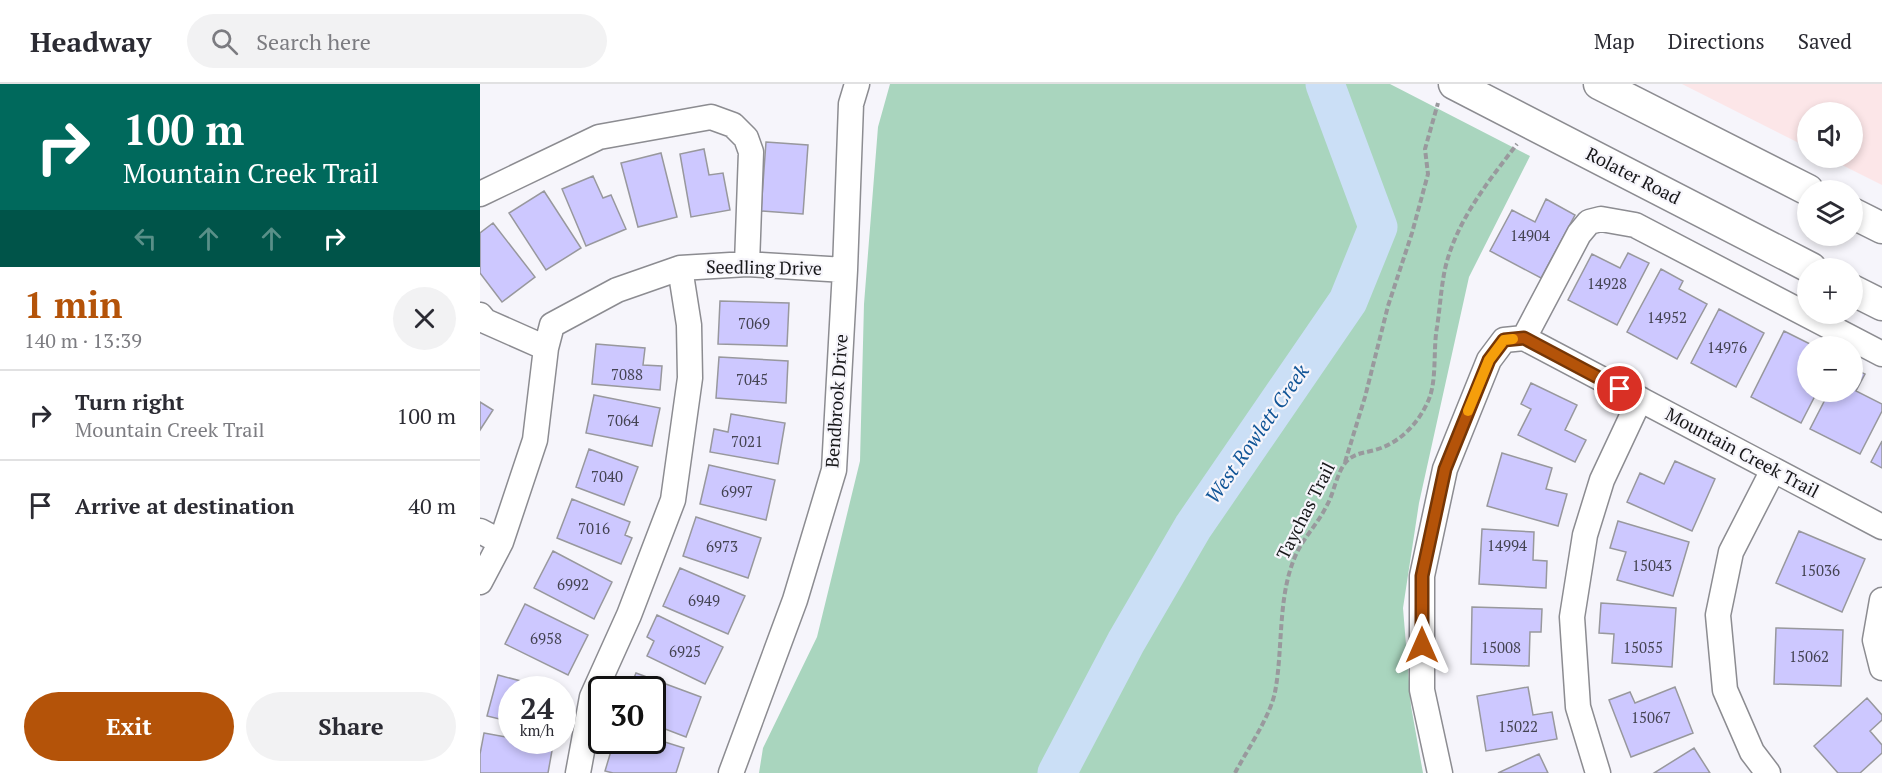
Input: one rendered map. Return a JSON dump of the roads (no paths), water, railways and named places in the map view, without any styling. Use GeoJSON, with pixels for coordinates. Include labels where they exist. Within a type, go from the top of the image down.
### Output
{"type":"FeatureCollection","features":[{"type":"Feature","properties":{"kind":"main road"},"geometry":{"type":"LineString","coordinates":[[1599,84],[1797,184]]}},
{"type":"Feature","properties":{"kind":"main road","name":"Rolater Road"},"geometry":{"type":"LineString","coordinates":[[1447,92],[1508,112],[1797,260]]}},
{"type":"Feature","properties":{"kind":"main road"},"geometry":{"type":"LineString","coordinates":[[1863,218],[1882,228]]}},
{"type":"Feature","properties":{"kind":"main road"},"geometry":{"type":"LineString","coordinates":[[1863,296],[1882,305]]}},
{"type":"Feature","properties":{"kind":"street","name":"Bendbrook Drive"},"geometry":{"type":"LineString","coordinates":[[731,773],[795,600],[834,470],[851,104],[856,84]]}},
{"type":"Feature","properties":{"kind":"street"},"geometry":{"type":"LineString","coordinates":[[480,194],[599,137],[711,117],[733,125],[746,138],[751,152],[747,264]]}},
{"type":"Feature","properties":{"kind":"street"},"geometry":{"type":"LineString","coordinates":[[1440,773],[1422,690],[1422,576],[1445,469],[1489,360],[1514,339],[1579,234],[1589,222],[1601,219],[1635,225],[1882,354]]}},
{"type":"Feature","properties":{"kind":"street","name":"Seedling Drive"},"geometry":{"type":"LineString","coordinates":[[546,348],[552,325],[617,290],[680,268],[747,264],[845,270]]}},
{"type":"Feature","properties":{"kind":"street"},"geometry":{"type":"LineString","coordinates":[[578,773],[592,697],[629,615],[673,500],[690,378],[689,325],[680,268]]}},
{"type":"Feature","properties":{"kind":"street"},"geometry":{"type":"LineString","coordinates":[[480,315],[485,321],[546,348],[535,440],[490,536],[480,582]]}},
{"type":"Feature","properties":{"kind":"street","name":"Mountain Creek Trail"},"geometry":{"type":"LineString","coordinates":[[1514,339],[1640,399],[1882,527]]}},
{"type":"Feature","properties":{"kind":"street"},"geometry":{"type":"LineString","coordinates":[[1598,773],[1578,707],[1572,617],[1585,535],[1602,480],[1640,399]]}},
{"type":"Feature","properties":{"kind":"street"},"geometry":{"type":"LineString","coordinates":[[1768,773],[1752,752],[1725,690],[1718,615],[1731,552],[1773,470]]}},
{"type":"Feature","properties":{"kind":"street"},"geometry":{"type":"LineString","coordinates":[[1882,600],[1875,640],[1882,668]]}},
{"type":"Feature","properties":{"kind":"waterway","name":"West Rowlett Creek"},"geometry":{"type":"LineString","coordinates":[[1057,773],[1126,642],[1193,527],[1348,301],[1378,227],[1325,84]]}}]}
